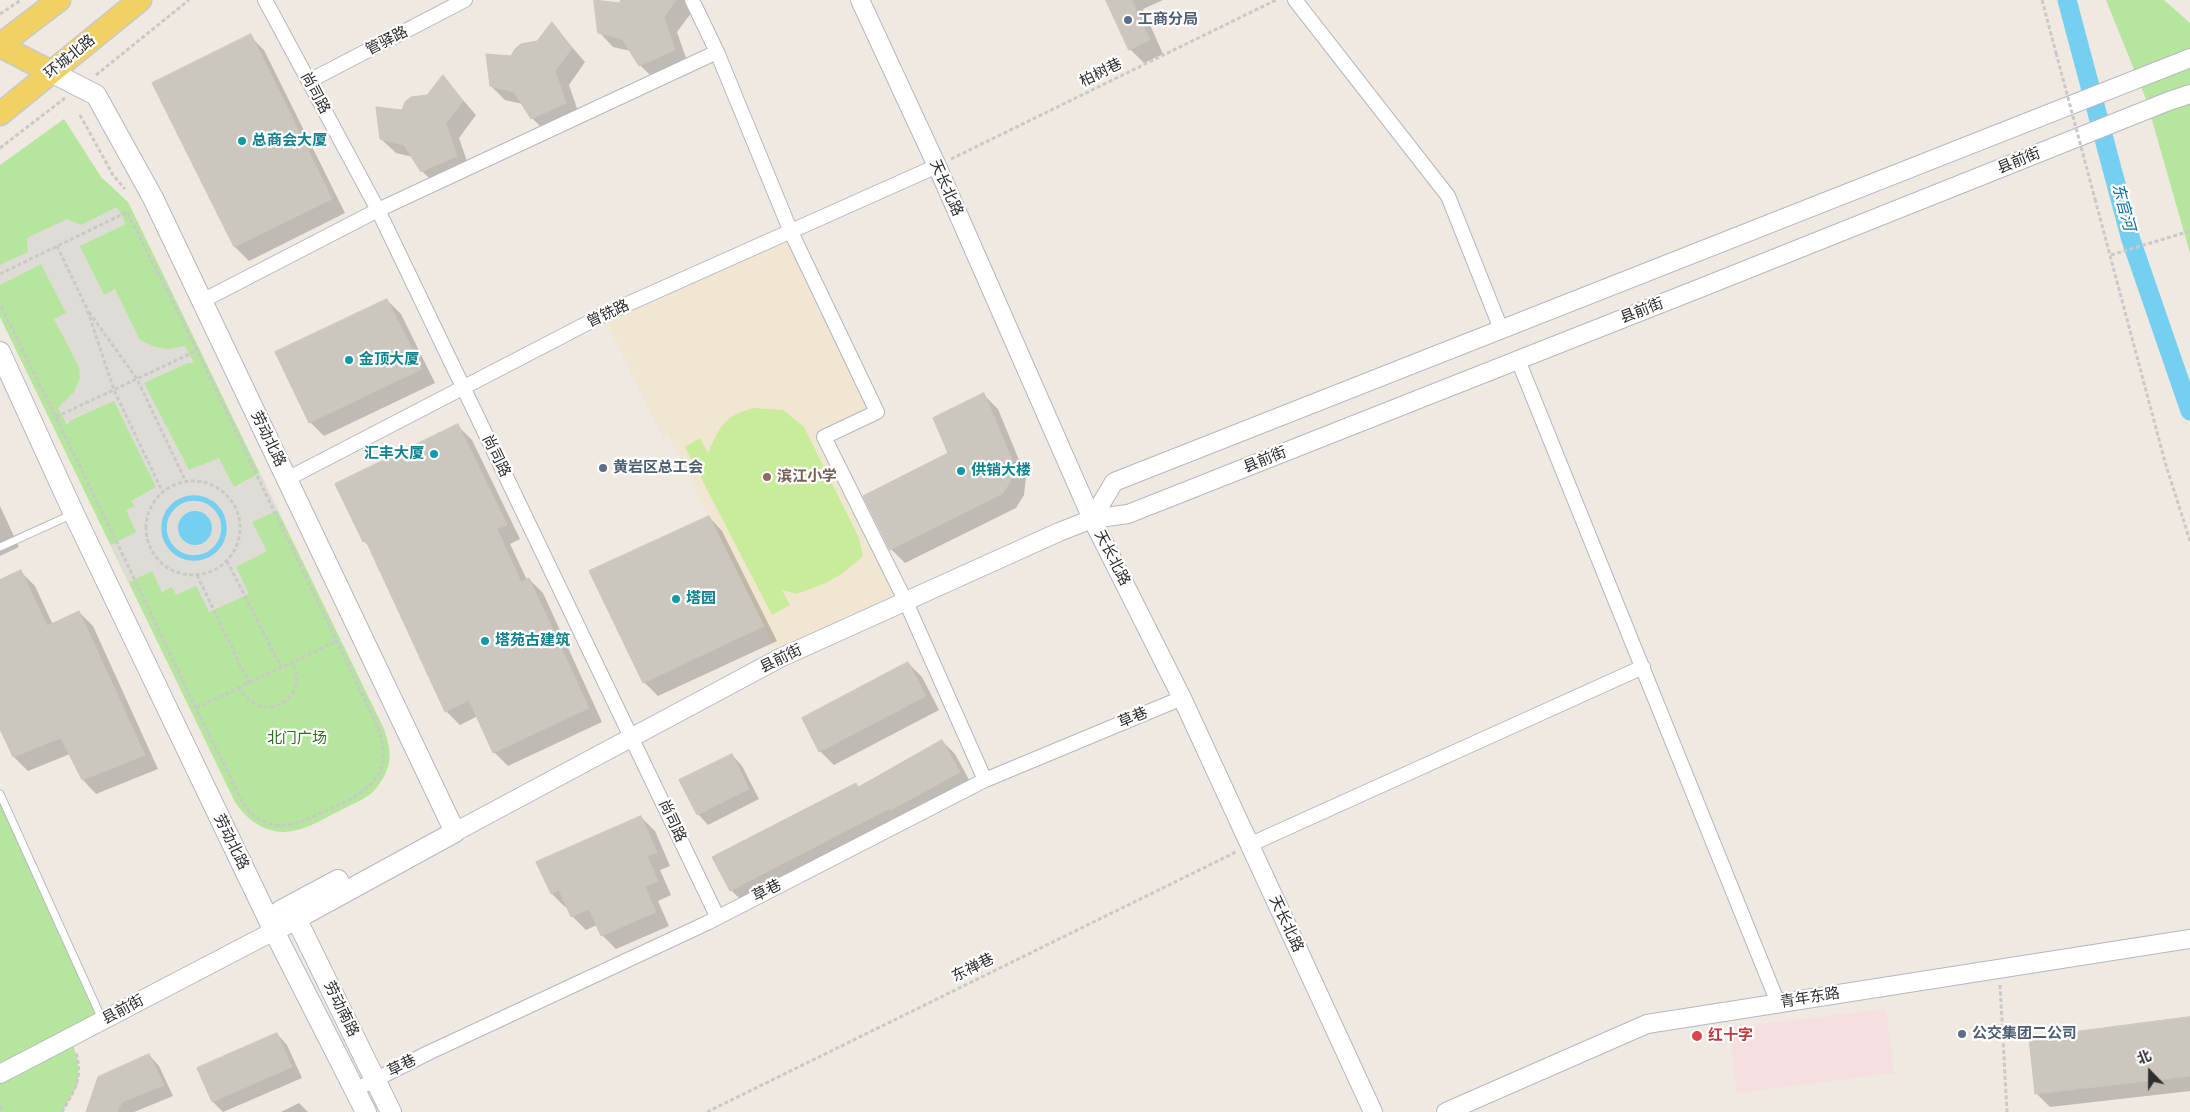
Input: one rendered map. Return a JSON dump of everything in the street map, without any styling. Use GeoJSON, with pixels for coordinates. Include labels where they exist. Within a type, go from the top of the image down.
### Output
{"type":"FeatureCollection","features":[{"type":"Feature","properties":{"kind":"main road"},"geometry":{"type":"LineString","coordinates":[[51,72],[0,45],[59,0]]}},
{"type":"Feature","properties":{"kind":"main road","name":"环城北路"},"geometry":{"type":"LineString","coordinates":[[0,114],[140,0]]}},
{"type":"Feature","properties":{"kind":"main road","name":"劳动北路"},"geometry":{"type":"LineString","coordinates":[[51,72],[96,95],[153,198],[453,826]]}},
{"type":"Feature","properties":{"kind":"main road","name":"劳动北路"},"geometry":{"type":"LineString","coordinates":[[0,352],[74,514],[271,924],[366,1112]]}},
{"type":"Feature","properties":{"kind":"main road","name":"县前街"},"geometry":{"type":"LineString","coordinates":[[271,924],[453,826]]}},
{"type":"Feature","properties":{"kind":"main road","name":"劳动南路"},"geometry":{"type":"LineString","coordinates":[[294,912],[391,1112]]}},
{"type":"Feature","properties":{"kind":"street","name":"尚司路"},"geometry":{"type":"LineString","coordinates":[[265,0],[378,210],[717,916]]}},
{"type":"Feature","properties":{"kind":"street","name":"管驿路"},"geometry":{"type":"LineString","coordinates":[[309,81],[465,0]]}},
{"type":"Feature","properties":{"kind":"street"},"geometry":{"type":"LineString","coordinates":[[692,0],[716,52],[791,232],[877,412],[824,437],[906,602],[985,780]]}},
{"type":"Feature","properties":{"kind":"street","name":"天长北路"},"geometry":{"type":"LineString","coordinates":[[860,0],[937,166],[1092,519],[1182,698],[1373,1112]]}},
{"type":"Feature","properties":{"kind":"street"},"geometry":{"type":"LineString","coordinates":[[1295,0],[1448,196],[1501,329]]}},
{"type":"Feature","properties":{"kind":"street"},"geometry":{"type":"LineString","coordinates":[[202,301],[378,210],[716,52]]}},
{"type":"Feature","properties":{"kind":"street"},"geometry":{"type":"LineString","coordinates":[[1092,519],[1114,482],[2190,58]]}},
{"type":"Feature","properties":{"kind":"street","name":"县前街"},"geometry":{"type":"LineString","coordinates":[[453,826],[479,819],[780,658],[1092,519],[1128,514],[2190,94]]}},
{"type":"Feature","properties":{"kind":"street","name":"曾铣路"},"geometry":{"type":"LineString","coordinates":[[287,479],[603,316],[937,166]]}},
{"type":"Feature","properties":{"kind":"street"},"geometry":{"type":"LineString","coordinates":[[1518,360],[1778,1003]]}},
{"type":"Feature","properties":{"kind":"street"},"geometry":{"type":"LineString","coordinates":[[1249,845],[1643,667]]}},
{"type":"Feature","properties":{"kind":"street","name":"草巷"},"geometry":{"type":"LineString","coordinates":[[355,1090],[717,916],[985,780],[1182,698]]}},
{"type":"Feature","properties":{"kind":"street","name":"县前街"},"geometry":{"type":"LineString","coordinates":[[0,1074],[246,946],[271,924]]}},
{"type":"Feature","properties":{"kind":"street","name":"青年东路"},"geometry":{"type":"LineString","coordinates":[[1446,1112],[1647,1024],[2190,939]]}},
{"type":"Feature","properties":{"kind":"lane"},"geometry":{"type":"LineString","coordinates":[[0,547],[74,514]]}},
{"type":"Feature","properties":{"kind":"lane"},"geometry":{"type":"LineString","coordinates":[[0,794],[103,1021]]}},
{"type":"Feature","properties":{"kind":"path"},"geometry":{"type":"LineString","coordinates":[[0,14],[21,0]]}},
{"type":"Feature","properties":{"kind":"path","name":"柏树巷"},"geometry":{"type":"LineString","coordinates":[[937,166],[1276,0]]}},
{"type":"Feature","properties":{"kind":"path"},"geometry":{"type":"LineString","coordinates":[[2042,0],[2165,462],[2190,541]]}},
{"type":"Feature","properties":{"kind":"path"},"geometry":{"type":"LineString","coordinates":[[0,274],[127,212],[379,729],[385,752],[376,781],[354,797],[303,822],[288,825],[267,823],[256,817],[243,801],[0,304]]}},
{"type":"Feature","properties":{"kind":"path"},"geometry":{"type":"LineString","coordinates":[[2111,255],[2190,231]]}},
{"type":"Feature","properties":{"kind":"path"},"geometry":{"type":"LineString","coordinates":[[57,246],[87,309],[114,390],[163,493]]}},
{"type":"Feature","properties":{"kind":"path"},"geometry":{"type":"LineString","coordinates":[[87,309],[137,379],[186,482]]}},
{"type":"Feature","properties":{"kind":"path"},"geometry":{"type":"LineString","coordinates":[[56,417],[196,351]]}},
{"type":"Feature","properties":{"kind":"path"},"geometry":{"type":"LineString","coordinates":[[201,481],[215,486],[227,495],[235,506],[240,520],[240,535],[235,549],[227,561],[214,570],[197,574],[183,574],[168,567],[156,556],[148,542],[146,526],[150,510],[163,493],[174,486],[186,482],[201,481]]}},
{"type":"Feature","properties":{"kind":"path"},"geometry":{"type":"LineString","coordinates":[[227,561],[282,668]]}},
{"type":"Feature","properties":{"kind":"path"},"geometry":{"type":"LineString","coordinates":[[197,574],[249,683]]}},
{"type":"Feature","properties":{"kind":"path"},"geometry":{"type":"LineString","coordinates":[[196,708],[335,642]]}},
{"type":"Feature","properties":{"kind":"path"},"geometry":{"type":"LineString","coordinates":[[238,688],[261,707],[275,707],[291,695],[296,685],[293,662]]}},
{"type":"Feature","properties":{"kind":"path","name":"东禅巷"},"geometry":{"type":"LineString","coordinates":[[707,1112],[1249,845]]}},
{"type":"Feature","properties":{"kind":"path"},"geometry":{"type":"LineString","coordinates":[[1999,969],[2007,1112]]}},
{"type":"Feature","properties":{"kind":"path"},"geometry":{"type":"LineString","coordinates":[[62,1112],[78,1084],[78,1062],[72,1038]]}},
{"type":"Feature","properties":{"kind":"path"},"geometry":{"type":"LineString","coordinates":[[0,1106],[3,1112]]}},
{"type":"Feature","properties":{"kind":"shaded area"},"geometry":{"type":"Polygon","coordinates":[[[117,207],[126,224],[80,246],[104,295],[115,289],[140,340],[155,347],[168,349],[185,346],[194,363],[188,363],[144,383],[189,470],[219,458],[234,487],[260,473],[278,510],[252,522],[267,551],[236,567],[249,594],[209,612],[196,586],[176,595],[172,587],[162,592],[152,571],[129,582],[111,545],[136,532],[126,510],[134,506],[131,501],[156,487],[114,401],[71,420],[67,425],[58,408],[74,392],[80,378],[79,367],[54,319],[66,313],[41,264],[0,285],[0,265],[28,252],[27,238],[67,219],[81,225],[117,207]]]}},
{"type":"Feature","properties":{"kind":"shaded area","name":"滨江小学"},"geometry":{"type":"Polygon","coordinates":[[[791,232],[877,412],[824,437],[906,602],[780,658],[668,435],[663,438],[603,315],[791,232]]]}},
{"type":"Feature","properties":{"kind":"shaded area"},"geometry":{"type":"Polygon","coordinates":[[[1886,1009],[1894,1073],[1737,1093],[1729,1028],[1886,1009]]]}},
{"type":"Feature","properties":{"kind":"green space"},"geometry":{"type":"Polygon","coordinates":[[[2106,0],[2164,0],[2190,23],[2190,253],[2146,99],[2106,0]]]}},
{"type":"Feature","properties":{"kind":"green space","name":"北门广场"},"geometry":{"type":"Polygon","coordinates":[[[64,119],[101,177],[128,202],[384,729],[390,757],[385,774],[375,790],[357,802],[309,826],[280,832],[270,830],[250,819],[235,802],[0,317],[0,165],[64,119]]]}},
{"type":"Feature","properties":{"kind":"green space"},"geometry":{"type":"Polygon","coordinates":[[[753,408],[783,410],[804,427],[859,538],[863,556],[843,573],[826,583],[797,594],[782,590],[790,605],[772,615],[685,447],[700,438],[708,453],[724,423],[735,415],[753,408]]]}},
{"type":"Feature","properties":{"kind":"green space"},"geometry":{"type":"Polygon","coordinates":[[[0,794],[103,1021],[71,1037],[78,1062],[78,1084],[62,1112],[0,1112],[0,794]]]}},
{"type":"Feature","properties":{"kind":"water"},"geometry":{"type":"Polygon","coordinates":[[[195,511],[207,516],[212,528],[207,540],[195,545],[183,540],[178,528],[183,516],[195,511]]]}},
{"type":"Feature","properties":{"kind":"building"},"geometry":{"type":"Polygon","coordinates":[[[594,0],[619,3],[621,0],[676,0],[664,17],[675,50],[639,66],[622,39],[598,33],[594,0]]]}},
{"type":"Feature","properties":{"kind":"building","name":"工商分局"},"geometry":{"type":"Polygon","coordinates":[[[1106,0],[1132,0],[1150,40],[1129,50],[1106,0]]]}},
{"type":"Feature","properties":{"kind":"building"},"geometry":{"type":"Polygon","coordinates":[[[552,22],[572,48],[555,71],[566,103],[531,119],[514,92],[490,86],[486,54],[511,56],[521,44],[537,41],[552,22]]]}},
{"type":"Feature","properties":{"kind":"building","name":"总商会大厦"},"geometry":{"type":"Polygon","coordinates":[[[251,34],[332,199],[234,247],[152,83],[251,34]]]}},
{"type":"Feature","properties":{"kind":"building"},"geometry":{"type":"Polygon","coordinates":[[[443,75],[463,101],[446,124],[457,156],[421,172],[404,145],[380,139],[376,107],[402,110],[405,102],[411,97],[427,95],[443,75]]]}},
{"type":"Feature","properties":{"kind":"building","name":"金顶大厦"},"geometry":{"type":"Polygon","coordinates":[[[387,299],[422,369],[309,423],[275,352],[387,299]]]}},
{"type":"Feature","properties":{"kind":"building","name":"供销大楼"},"geometry":{"type":"Polygon","coordinates":[[[984,393],[1013,462],[1011,481],[1002,494],[890,550],[863,496],[948,453],[933,418],[984,393]]]}},
{"type":"Feature","properties":{"kind":"building","name":"塔苑古建筑"},"geometry":{"type":"Polygon","coordinates":[[[458,424],[507,525],[497,529],[521,582],[529,578],[589,708],[493,753],[469,700],[445,712],[366,541],[363,542],[335,484],[458,424]]]}},
{"type":"Feature","properties":{"kind":"building","name":"塔园"},"geometry":{"type":"Polygon","coordinates":[[[709,516],[764,626],[643,683],[589,571],[709,516]]]}},
{"type":"Feature","properties":{"kind":"building"},"geometry":{"type":"Polygon","coordinates":[[[21,570],[47,626],[79,611],[145,755],[82,780],[61,738],[13,757],[0,729],[0,580],[21,570]]]}},
{"type":"Feature","properties":{"kind":"building"},"geometry":{"type":"Polygon","coordinates":[[[908,662],[926,696],[819,752],[802,718],[908,662]]]}},
{"type":"Feature","properties":{"kind":"building"},"geometry":{"type":"Polygon","coordinates":[[[942,740],[960,772],[891,810],[890,808],[730,891],[712,857],[856,783],[858,787],[942,740]]]}},
{"type":"Feature","properties":{"kind":"building"},"geometry":{"type":"Polygon","coordinates":[[[732,754],[749,789],[697,815],[679,780],[732,754]]]}},
{"type":"Feature","properties":{"kind":"building"},"geometry":{"type":"Polygon","coordinates":[[[641,816],[657,852],[647,856],[658,881],[645,887],[656,912],[601,936],[589,909],[571,917],[559,890],[551,894],[536,862],[641,816]]]}},
{"type":"Feature","properties":{"kind":"building"},"geometry":{"type":"Polygon","coordinates":[[[2190,1017],[2190,1076],[2035,1094],[2029,1038],[2190,1017]]]}},
{"type":"Feature","properties":{"kind":"building"},"geometry":{"type":"Polygon","coordinates":[[[277,1033],[292,1067],[212,1102],[197,1068],[277,1033]]]}},
{"type":"Feature","properties":{"kind":"building"},"geometry":{"type":"Polygon","coordinates":[[[149,1054],[164,1085],[122,1102],[117,1112],[86,1112],[98,1077],[149,1054]]]}},
{"type":"Feature","properties":{"kind":"waterway","name":"东官河"},"geometry":{"type":"LineString","coordinates":[[2067,0],[2131,240],[2190,411]]}},
{"type":"Feature","properties":{"kind":"waterway"},"geometry":{"type":"LineString","coordinates":[[194,498],[210,503],[215,507],[219,512],[224,528],[219,544],[215,549],[210,553],[194,558],[178,553],[173,549],[169,544],[164,528],[169,512],[173,507],[178,503],[194,498]]}},
{"type":"Feature","properties":{"kind":"place","name":"工商分局"},"geometry":{"type":"Point","coordinates":[1128,20]}},
{"type":"Feature","properties":{"kind":"place","name":"总商会大厦"},"geometry":{"type":"Point","coordinates":[242,141]}},
{"type":"Feature","properties":{"kind":"place","name":"金顶大厦"},"geometry":{"type":"Point","coordinates":[349,360]}},
{"type":"Feature","properties":{"kind":"place","name":"汇丰大厦"},"geometry":{"type":"Point","coordinates":[434,454]}},
{"type":"Feature","properties":{"kind":"place","name":"黄岩区总工会"},"geometry":{"type":"Point","coordinates":[603,468]}},
{"type":"Feature","properties":{"kind":"place","name":"供销大楼"},"geometry":{"type":"Point","coordinates":[961,471]}},
{"type":"Feature","properties":{"kind":"place","name":"滨江小学"},"geometry":{"type":"Point","coordinates":[767,477]}},
{"type":"Feature","properties":{"kind":"place","name":"塔园"},"geometry":{"type":"Point","coordinates":[676,599]}},
{"type":"Feature","properties":{"kind":"place","name":"塔苑古建筑"},"geometry":{"type":"Point","coordinates":[485,641]}},
{"type":"Feature","properties":{"kind":"place","name":"公交集团二公司"},"geometry":{"type":"Point","coordinates":[1962,1034]}},
{"type":"Feature","properties":{"kind":"place","name":"红十字"},"geometry":{"type":"Point","coordinates":[1697,1036]}}]}
